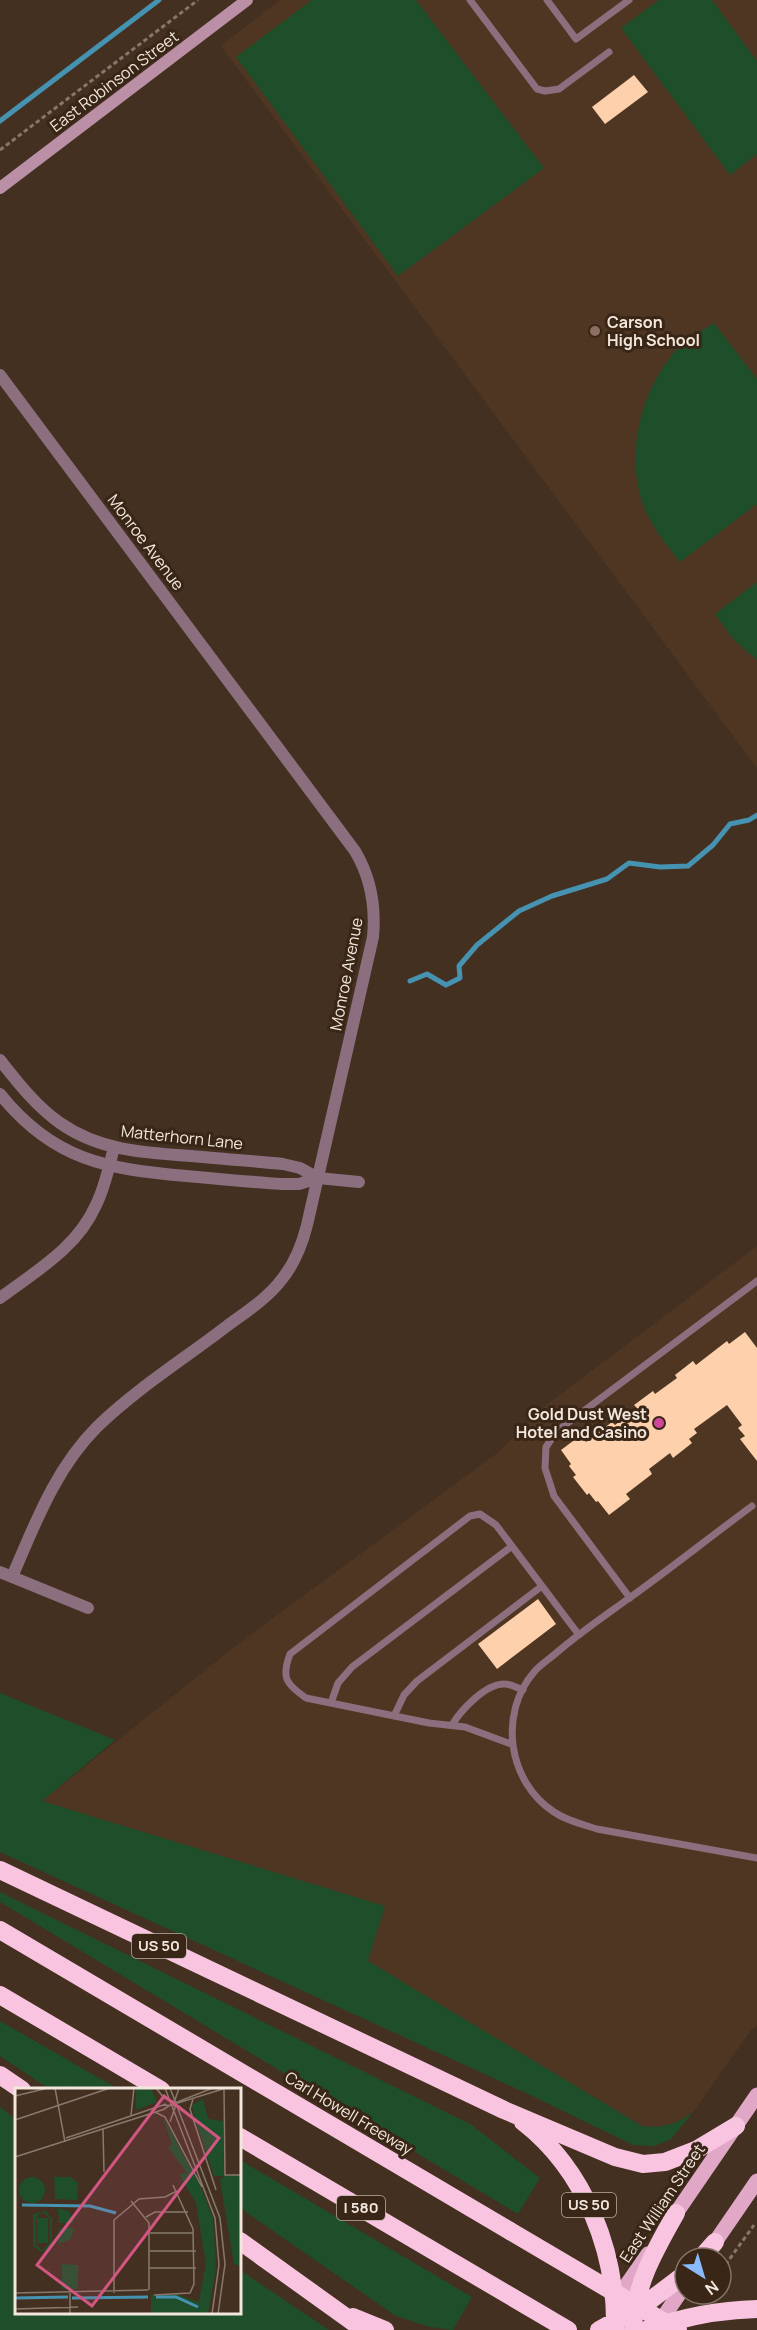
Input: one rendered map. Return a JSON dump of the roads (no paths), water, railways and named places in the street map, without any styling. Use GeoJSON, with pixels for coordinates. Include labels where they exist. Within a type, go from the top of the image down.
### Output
{"type":"FeatureCollection","features":[{"type":"Feature","properties":{"kind":"highway","name":"US 50"},"geometry":{"type":"LineString","coordinates":[[0,1870],[504,2110],[527,2125],[548,2146],[582,2191],[604,2246],[614,2304],[606,2328]]}},
{"type":"Feature","properties":{"kind":"highway","name":"Carl Howell Freeway"},"geometry":{"type":"LineString","coordinates":[[0,1930],[678,2330]]}},
{"type":"Feature","properties":{"kind":"highway"},"geometry":{"type":"LineString","coordinates":[[0,1995],[158,2088]]}},
{"type":"Feature","properties":{"kind":"highway"},"geometry":{"type":"LineString","coordinates":[[0,2075],[19,2088]]}},
{"type":"Feature","properties":{"kind":"highway"},"geometry":{"type":"LineString","coordinates":[[504,2110],[610,2155],[644,2164],[665,2162],[683,2156],[736,2126]]}},
{"type":"Feature","properties":{"kind":"highway","name":"I 580"},"geometry":{"type":"LineString","coordinates":[[242,2138],[568,2330]]}},
{"type":"Feature","properties":{"kind":"highway"},"geometry":{"type":"LineString","coordinates":[[633,2330],[634,2312],[644,2275],[676,2213]]}},
{"type":"Feature","properties":{"kind":"highway"},"geometry":{"type":"LineString","coordinates":[[242,2242],[364,2330]]}},
{"type":"Feature","properties":{"kind":"highway"},"geometry":{"type":"LineString","coordinates":[[712,2246],[715,2242]]}},
{"type":"Feature","properties":{"kind":"highway"},"geometry":{"type":"LineString","coordinates":[[606,2328],[634,2312],[673,2283]]}},
{"type":"Feature","properties":{"kind":"highway"},"geometry":{"type":"LineString","coordinates":[[652,2329],[702,2314],[757,2309]]}},
{"type":"Feature","properties":{"kind":"highway"},"geometry":{"type":"LineString","coordinates":[[340,2312],[385,2330]]}},
{"type":"Feature","properties":{"kind":"main road","name":"East William Street"},"geometry":{"type":"LineString","coordinates":[[614,2304],[757,2096]]}},
{"type":"Feature","properties":{"kind":"main road"},"geometry":{"type":"LineString","coordinates":[[715,2242],[757,2181]]}},
{"type":"Feature","properties":{"kind":"main road"},"geometry":{"type":"LineString","coordinates":[[652,2329],[673,2301]]}},
{"type":"Feature","properties":{"kind":"street","name":"East Robinson Street"},"geometry":{"type":"LineString","coordinates":[[0,188],[247,0]]}},
{"type":"Feature","properties":{"kind":"street","name":"Monroe Avenue"},"geometry":{"type":"LineString","coordinates":[[0,375],[352,846],[368,875],[374,906],[373,937],[318,1178],[298,1254],[282,1280],[261,1301],[111,1415],[84,1442],[60,1474],[50,1492],[12,1577]]}},
{"type":"Feature","properties":{"kind":"street","name":"Matterhorn Lane"},"geometry":{"type":"LineString","coordinates":[[0,1060],[31,1099],[60,1123],[88,1139],[142,1152],[283,1164],[300,1168],[318,1178]]}},
{"type":"Feature","properties":{"kind":"street","name":"Matterhorn Lane"},"geometry":{"type":"LineString","coordinates":[[0,1094],[24,1120],[50,1140],[82,1158],[109,1167],[139,1172],[291,1185],[318,1178],[359,1182]]}},
{"type":"Feature","properties":{"kind":"street"},"geometry":{"type":"LineString","coordinates":[[0,1298],[72,1242],[82,1229],[97,1203],[114,1147]]}},
{"type":"Feature","properties":{"kind":"street"},"geometry":{"type":"LineString","coordinates":[[0,1572],[87,1608]]}},
{"type":"Feature","properties":{"kind":"lane"},"geometry":{"type":"LineString","coordinates":[[470,0],[537,89],[545,92],[559,89],[609,52]]}},
{"type":"Feature","properties":{"kind":"lane"},"geometry":{"type":"LineString","coordinates":[[547,0],[576,39],[629,0]]}},
{"type":"Feature","properties":{"kind":"lane"},"geometry":{"type":"LineString","coordinates":[[630,1598],[554,1496],[545,1468],[546,1447],[557,1431],[757,1281]]}},
{"type":"Feature","properties":{"kind":"lane"},"geometry":{"type":"LineString","coordinates":[[752,1506],[579,1635],[534,1672],[523,1690],[513,1720],[512,1744],[517,1765],[538,1798],[555,1812],[574,1822],[597,1829],[757,1858]]}},
{"type":"Feature","properties":{"kind":"lane"},"geometry":{"type":"LineString","coordinates":[[512,1744],[465,1726],[394,1716],[306,1698],[294,1690],[285,1679],[285,1668],[290,1654],[470,1516],[480,1514],[489,1518],[512,1546],[579,1635]]}},
{"type":"Feature","properties":{"kind":"lane"},"geometry":{"type":"LineString","coordinates":[[331,1703],[338,1683],[352,1667],[512,1546]]}},
{"type":"Feature","properties":{"kind":"lane"},"geometry":{"type":"LineString","coordinates":[[394,1716],[404,1695],[417,1681],[542,1586]]}},
{"type":"Feature","properties":{"kind":"lane"},"geometry":{"type":"LineString","coordinates":[[452,1725],[462,1710],[494,1685],[508,1684],[523,1690]]}},
{"type":"Feature","properties":{"kind":"waterway"},"geometry":{"type":"LineString","coordinates":[[0,121],[159,0]]}},
{"type":"Feature","properties":{"kind":"waterway"},"geometry":{"type":"LineString","coordinates":[[410,981],[427,974],[446,985],[460,978],[459,966],[477,945],[519,911],[552,896],[607,879],[629,863],[660,867],[688,866],[713,845],[730,824],[749,820],[757,815]]}},
{"type":"Feature","properties":{"kind":"place","name":"Carson High School"},"geometry":{"type":"Point","coordinates":[595,331]}},
{"type":"Feature","properties":{"kind":"place","name":"Gold Dust West Hotel and Casino"},"geometry":{"type":"Point","coordinates":[659,1423]}}]}
